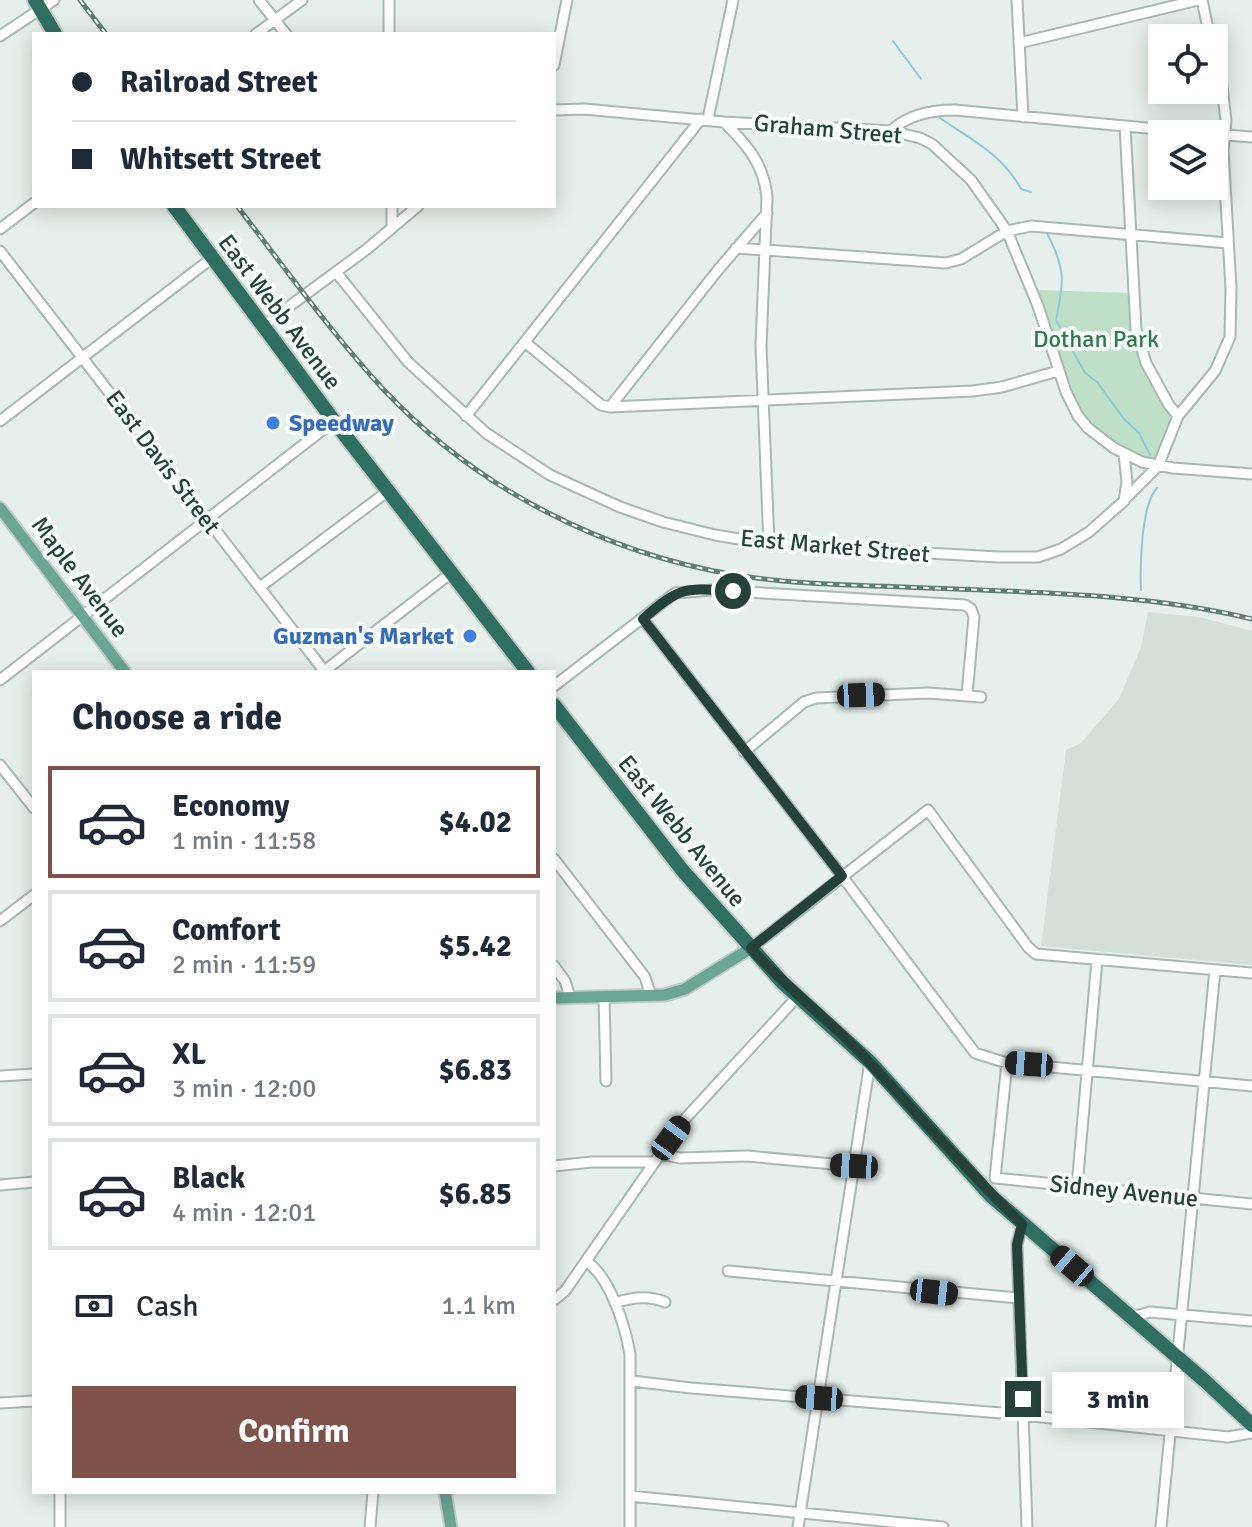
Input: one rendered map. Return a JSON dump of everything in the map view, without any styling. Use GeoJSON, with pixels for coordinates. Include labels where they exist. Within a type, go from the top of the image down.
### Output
{"type":"FeatureCollection","features":[{"type":"Feature","properties":{"kind":"highway"},"geometry":{"type":"LineString","coordinates":[[25,0],[37,5],[54,32]]}},
{"type":"Feature","properties":{"kind":"highway","name":"East Webb Avenue"},"geometry":{"type":"LineString","coordinates":[[175,208],[334,421],[526,670]]}},
{"type":"Feature","properties":{"kind":"highway","name":"East Webb Avenue"},"geometry":{"type":"LineString","coordinates":[[556,708],[683,871],[751,948],[870,1062],[982,1187],[1252,1425]]}},
{"type":"Feature","properties":{"kind":"main road","name":"Maple Avenue"},"geometry":{"type":"LineString","coordinates":[[0,508],[123,670]]}},
{"type":"Feature","properties":{"kind":"main road"},"geometry":{"type":"LineString","coordinates":[[556,998],[665,995],[685,989],[751,948]]}},
{"type":"Feature","properties":{"kind":"main road"},"geometry":{"type":"LineString","coordinates":[[445,1494],[451,1527]]}},
{"type":"Feature","properties":{"kind":"street"},"geometry":{"type":"LineString","coordinates":[[0,36],[37,5],[54,0]]}},
{"type":"Feature","properties":{"kind":"street"},"geometry":{"type":"LineString","coordinates":[[259,0],[284,32]]}},
{"type":"Feature","properties":{"kind":"street"},"geometry":{"type":"LineString","coordinates":[[259,32],[302,0]]}},
{"type":"Feature","properties":{"kind":"street"},"geometry":{"type":"LineString","coordinates":[[389,0],[389,32]]}},
{"type":"Feature","properties":{"kind":"street"},"geometry":{"type":"LineString","coordinates":[[556,55],[567,0]]}},
{"type":"Feature","properties":{"kind":"street"},"geometry":{"type":"LineString","coordinates":[[466,416],[704,119],[733,0]]}},
{"type":"Feature","properties":{"kind":"street"},"geometry":{"type":"LineString","coordinates":[[1017,0],[1023,117]]}},
{"type":"Feature","properties":{"kind":"street"},"geometry":{"type":"LineString","coordinates":[[1019,43],[1200,0],[1206,24]]}},
{"type":"Feature","properties":{"kind":"street","name":"Graham Street"},"geometry":{"type":"LineString","coordinates":[[556,110],[584,109],[724,122],[891,131],[920,138],[944,152],[971,180],[1007,231],[1038,306],[1058,371],[1078,416],[1098,436],[1124,454],[1158,466],[1252,474]]}},
{"type":"Feature","properties":{"kind":"street"},"geometry":{"type":"LineString","coordinates":[[891,131],[904,120],[935,111],[955,110],[1148,128]]}},
{"type":"Feature","properties":{"kind":"street"},"geometry":{"type":"LineString","coordinates":[[724,122],[751,151],[763,171],[767,213],[761,346],[769,544]]}},
{"type":"Feature","properties":{"kind":"street"},"geometry":{"type":"LineString","coordinates":[[1125,126],[1135,320],[1140,346],[1152,374],[1178,416]]}},
{"type":"Feature","properties":{"kind":"street"},"geometry":{"type":"LineString","coordinates":[[1228,135],[1252,137]]}},
{"type":"Feature","properties":{"kind":"street"},"geometry":{"type":"LineString","coordinates":[[1158,466],[1178,416],[1215,371],[1227,351],[1232,328],[1223,200]]}},
{"type":"Feature","properties":{"kind":"street"},"geometry":{"type":"LineString","coordinates":[[0,229],[32,205]]}},
{"type":"Feature","properties":{"kind":"street"},"geometry":{"type":"LineString","coordinates":[[392,208],[392,228]]}},
{"type":"Feature","properties":{"kind":"street"},"geometry":{"type":"LineString","coordinates":[[264,325],[416,208]]}},
{"type":"Feature","properties":{"kind":"street"},"geometry":{"type":"LineString","coordinates":[[610,407],[767,213]]}},
{"type":"Feature","properties":{"kind":"street"},"geometry":{"type":"LineString","coordinates":[[736,248],[946,263],[961,259],[1007,231],[1046,226],[1228,243]]}},
{"type":"Feature","properties":{"kind":"street","name":"East Davis Street"},"geometry":{"type":"LineString","coordinates":[[0,251],[323,670]]}},
{"type":"Feature","properties":{"kind":"street"},"geometry":{"type":"LineString","coordinates":[[0,421],[212,258]]}},
{"type":"Feature","properties":{"kind":"street","name":"East Market Street"},"geometry":{"type":"LineString","coordinates":[[336,272],[401,355],[486,433],[550,475],[620,507],[663,522],[769,544],[1038,557],[1061,549],[1106,519],[1158,466]]}},
{"type":"Feature","properties":{"kind":"street"},"geometry":{"type":"LineString","coordinates":[[526,343],[601,405],[610,407],[973,391],[1002,387],[1058,371]]}},
{"type":"Feature","properties":{"kind":"street"},"geometry":{"type":"LineString","coordinates":[[0,680],[334,421]]}},
{"type":"Feature","properties":{"kind":"street"},"geometry":{"type":"LineString","coordinates":[[1124,454],[1127,482],[1124,501]]}},
{"type":"Feature","properties":{"kind":"street"},"geometry":{"type":"LineString","coordinates":[[260,587],[388,491]]}},
{"type":"Feature","properties":{"kind":"street"},"geometry":{"type":"LineString","coordinates":[[328,670],[451,573]]}},
{"type":"Feature","properties":{"kind":"street"},"geometry":{"type":"LineString","coordinates":[[556,684],[675,593],[712,590],[968,607],[974,617],[967,695]]}},
{"type":"Feature","properties":{"kind":"street"},"geometry":{"type":"LineString","coordinates":[[643,619],[975,1053],[1007,1063],[1252,1086]]}},
{"type":"Feature","properties":{"kind":"street"},"geometry":{"type":"LineString","coordinates":[[744,752],[766,732],[813,699],[908,693],[981,697]]}},
{"type":"Feature","properties":{"kind":"street"},"geometry":{"type":"LineString","coordinates":[[0,765],[32,805]]}},
{"type":"Feature","properties":{"kind":"street"},"geometry":{"type":"LineString","coordinates":[[751,948],[928,810],[1031,950],[1041,955],[1252,973]]}},
{"type":"Feature","properties":{"kind":"street"},"geometry":{"type":"LineString","coordinates":[[556,862],[645,977],[651,996]]}},
{"type":"Feature","properties":{"kind":"street"},"geometry":{"type":"LineString","coordinates":[[0,921],[32,897]]}},
{"type":"Feature","properties":{"kind":"street"},"geometry":{"type":"LineString","coordinates":[[1077,1186],[1097,960]]}},
{"type":"Feature","properties":{"kind":"street"},"geometry":{"type":"LineString","coordinates":[[556,969],[565,981],[570,997]]}},
{"type":"Feature","properties":{"kind":"street"},"geometry":{"type":"LineString","coordinates":[[1161,1527],[1215,970]]}},
{"type":"Feature","properties":{"kind":"street"},"geometry":{"type":"LineString","coordinates":[[556,1298],[565,1291],[684,1120],[798,996]]}},
{"type":"Feature","properties":{"kind":"street"},"geometry":{"type":"LineString","coordinates":[[604,997],[606,1081]]}},
{"type":"Feature","properties":{"kind":"street"},"geometry":{"type":"LineString","coordinates":[[798,1527],[870,1062]]}},
{"type":"Feature","properties":{"kind":"street"},"geometry":{"type":"LineString","coordinates":[[982,1187],[995,1178],[1007,1063]]}},
{"type":"Feature","properties":{"kind":"street"},"geometry":{"type":"LineString","coordinates":[[0,1076],[32,1074]]}},
{"type":"Feature","properties":{"kind":"street"},"geometry":{"type":"LineString","coordinates":[[661,1154],[680,1158],[747,1156],[854,1166]]}},
{"type":"Feature","properties":{"kind":"street"},"geometry":{"type":"LineString","coordinates":[[556,1166],[653,1162]]}},
{"type":"Feature","properties":{"kind":"street","name":"Sidney Avenue"},"geometry":{"type":"LineString","coordinates":[[995,1178],[1252,1204]]}},
{"type":"Feature","properties":{"kind":"street"},"geometry":{"type":"LineString","coordinates":[[0,1185],[32,1182]]}},
{"type":"Feature","properties":{"kind":"street"},"geometry":{"type":"LineString","coordinates":[[1022,1224],[1017,1240],[1027,1527]]}},
{"type":"Feature","properties":{"kind":"street"},"geometry":{"type":"LineString","coordinates":[[586,1261],[597,1270],[615,1303],[627,1337],[632,1381],[630,1527]]}},
{"type":"Feature","properties":{"kind":"street"},"geometry":{"type":"LineString","coordinates":[[728,1271],[1019,1298]]}},
{"type":"Feature","properties":{"kind":"street"},"geometry":{"type":"LineString","coordinates":[[615,1303],[629,1298],[654,1297],[665,1302]]}},
{"type":"Feature","properties":{"kind":"street"},"geometry":{"type":"LineString","coordinates":[[1132,1317],[1150,1312],[1252,1321]]}},
{"type":"Feature","properties":{"kind":"street"},"geometry":{"type":"LineString","coordinates":[[632,1381],[1014,1414],[1228,1437],[1252,1433]]}},
{"type":"Feature","properties":{"kind":"street"},"geometry":{"type":"LineString","coordinates":[[0,1403],[32,1401]]}},
{"type":"Feature","properties":{"kind":"street"},"geometry":{"type":"LineString","coordinates":[[60,1494],[60,1527]]}},
{"type":"Feature","properties":{"kind":"street"},"geometry":{"type":"LineString","coordinates":[[370,1527],[373,1494]]}},
{"type":"Feature","properties":{"kind":"street"},"geometry":{"type":"LineString","coordinates":[[630,1496],[943,1527]]}},
{"type":"Feature","properties":{"kind":"shaded area"},"geometry":{"type":"Polygon","coordinates":[[[1148,612],[1199,617],[1252,631],[1252,965],[1041,946],[1066,750],[1081,743],[1119,699],[1141,647],[1148,612]]]}},
{"type":"Feature","properties":{"kind":"green space","name":"Dothan Park"},"geometry":{"type":"Polygon","coordinates":[[[1039,290],[1130,293],[1133,326],[1171,419],[1158,457],[1151,461],[1126,450],[1096,428],[1071,397],[1039,290]]]}},
{"type":"Feature","properties":{"kind":"waterway"},"geometry":{"type":"LineString","coordinates":[[893,41],[921,79]]}},
{"type":"Feature","properties":{"kind":"waterway"},"geometry":{"type":"LineString","coordinates":[[940,118],[986,149],[1014,177],[1021,189],[1031,192]]}},
{"type":"Feature","properties":{"kind":"waterway"},"geometry":{"type":"LineString","coordinates":[[1047,233],[1062,275],[1056,320],[1085,373],[1097,382],[1124,419],[1139,433],[1150,455]]}},
{"type":"Feature","properties":{"kind":"waterway"},"geometry":{"type":"LineString","coordinates":[[1141,590],[1145,521],[1157,488]]}},
{"type":"Feature","properties":{"kind":"railway"},"geometry":{"type":"LineString","coordinates":[[80,0],[104,32]]}},
{"type":"Feature","properties":{"kind":"railway"},"geometry":{"type":"LineString","coordinates":[[239,208],[345,346],[420,425],[501,486],[590,533],[686,565],[757,578],[820,584],[1123,598],[1252,619]]}},
{"type":"Feature","properties":{"kind":"place","name":"Speedway"},"geometry":{"type":"Point","coordinates":[273,423]}},
{"type":"Feature","properties":{"kind":"place","name":"Guzman's Market"},"geometry":{"type":"Point","coordinates":[470,636]}},
{"type":"Feature","properties":{"kind":"route"},"geometry":{"type":"LineString","coordinates":[[733,591],[689,590],[675,593],[643,619],[842,876],[751,948],[782,982],[870,1062],[952,1156],[1022,1224],[1017,1245],[1023,1399]]}}]}
